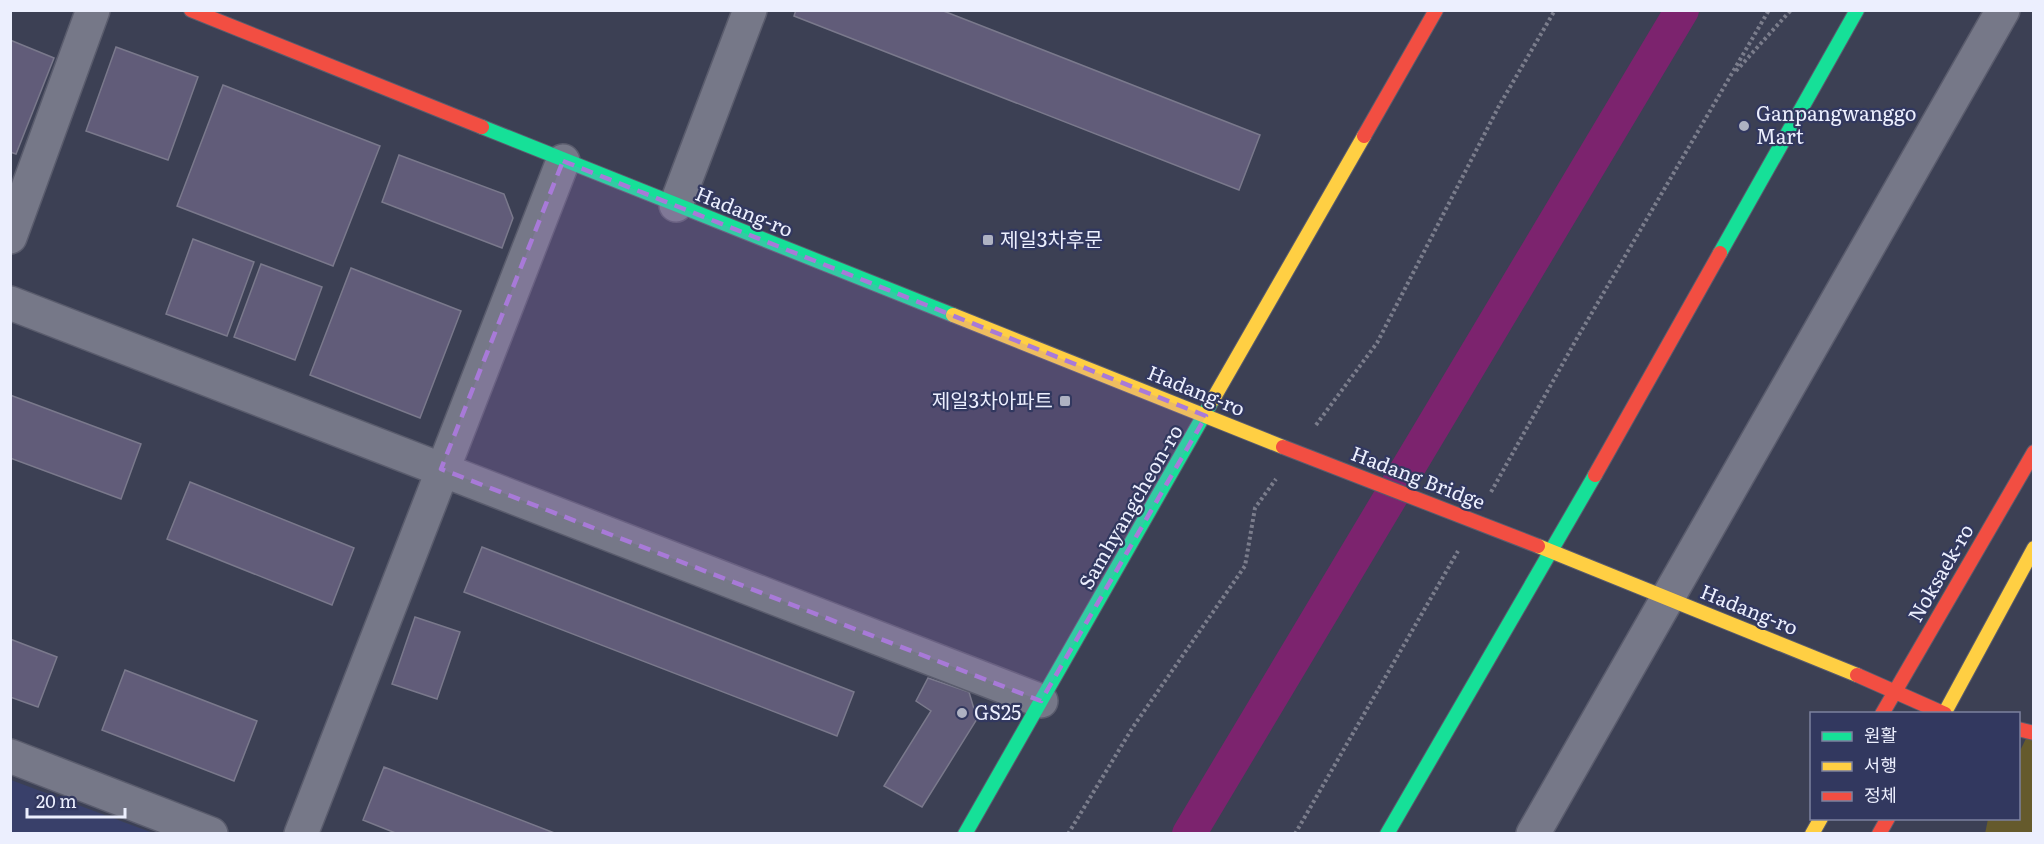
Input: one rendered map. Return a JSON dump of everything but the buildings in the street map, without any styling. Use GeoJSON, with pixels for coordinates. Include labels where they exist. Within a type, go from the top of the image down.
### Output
{"type":"FeatureCollection","features":[{"type":"Feature","properties":{"kind":"street"},"geometry":{"type":"LineString","coordinates":[[10,237],[93,10]]}},
{"type":"Feature","properties":{"kind":"street","name":"Hadang-ro"},"geometry":{"type":"LineString","coordinates":[[191,10],[563,161],[1283,447]]}},
{"type":"Feature","properties":{"kind":"street"},"geometry":{"type":"LineString","coordinates":[[676,205],[750,10]]}},
{"type":"Feature","properties":{"kind":"street","name":"Samhyangcheon-ro"},"geometry":{"type":"LineString","coordinates":[[965,834],[1436,10]]}},
{"type":"Feature","properties":{"kind":"street"},"geometry":{"type":"LineString","coordinates":[[1387,834],[1551,552],[1857,10]]}},
{"type":"Feature","properties":{"kind":"street"},"geometry":{"type":"LineString","coordinates":[[1533,834],[2002,10]]}},
{"type":"Feature","properties":{"kind":"street"},"geometry":{"type":"LineString","coordinates":[[301,834],[563,161]]}},
{"type":"Feature","properties":{"kind":"street"},"geometry":{"type":"LineString","coordinates":[[10,303],[1041,701]]}},
{"type":"Feature","properties":{"kind":"street","name":"Hadang Bridge"},"geometry":{"type":"LineString","coordinates":[[1283,447],[1538,546]]}},
{"type":"Feature","properties":{"kind":"street","name":"Noksaek-ro"},"geometry":{"type":"LineString","coordinates":[[1883,712],[2034,452]]}},
{"type":"Feature","properties":{"kind":"street","name":"Hadang-ro"},"geometry":{"type":"LineString","coordinates":[[1538,546],[1895,690],[1940,712]]}},
{"type":"Feature","properties":{"kind":"street"},"geometry":{"type":"LineString","coordinates":[[1945,712],[2034,548]]}},
{"type":"Feature","properties":{"kind":"street"},"geometry":{"type":"LineString","coordinates":[[10,756],[211,834]]}},
{"type":"Feature","properties":{"kind":"street"},"geometry":{"type":"LineString","coordinates":[[1812,834],[1820,820]]}},
{"type":"Feature","properties":{"kind":"street"},"geometry":{"type":"LineString","coordinates":[[1880,834],[1887,820]]}},
{"type":"Feature","properties":{"kind":"path"},"geometry":{"type":"LineString","coordinates":[[1545,28],[1550,10]]}},
{"type":"Feature","properties":{"kind":"path"},"geometry":{"type":"LineString","coordinates":[[1485,502],[1576,340],[1769,10]]}},
{"type":"Feature","properties":{"kind":"path"},"geometry":{"type":"LineString","coordinates":[[1730,78],[1791,10]]}},
{"type":"Feature","properties":{"kind":"path"},"geometry":{"type":"LineString","coordinates":[[1295,834],[1462,543]]}},
{"type":"Feature","properties":{"kind":"highlighted area"},"geometry":{"type":"Polygon","coordinates":[[[563,161],[1206,416],[1041,701],[441,469],[563,161]]]}},
{"type":"Feature","properties":{"kind":"shaded area"},"geometry":{"type":"Polygon","coordinates":[[[2033,724],[2033,833],[1985,834],[1988,820],[2020,820],[2020,751],[2033,724]]]}},
{"type":"Feature","properties":{"kind":"shaded area"},"geometry":{"type":"Polygon","coordinates":[[[11,780],[153,833],[11,833],[11,780]]]}},
{"type":"Feature","properties":{"kind":"waterway"},"geometry":{"type":"LineString","coordinates":[[1189,834],[1682,10]]}},
{"type":"Feature","properties":{"kind":"traffic: fast"},"geometry":{"type":"LineString","coordinates":[[1720,253],[1857,10]]}},
{"type":"Feature","properties":{"kind":"traffic: fast"},"geometry":{"type":"LineString","coordinates":[[482,127],[953,315]]}},
{"type":"Feature","properties":{"kind":"traffic: fast"},"geometry":{"type":"LineString","coordinates":[[965,834],[1212,401]]}},
{"type":"Feature","properties":{"kind":"traffic: fast"},"geometry":{"type":"LineString","coordinates":[[1387,834],[1595,475]]}},
{"type":"Feature","properties":{"kind":"traffic: slow"},"geometry":{"type":"LineString","coordinates":[[1212,401],[1364,136]]}},
{"type":"Feature","properties":{"kind":"traffic: slow"},"geometry":{"type":"LineString","coordinates":[[953,315],[1283,447]]}},
{"type":"Feature","properties":{"kind":"traffic: slow"},"geometry":{"type":"LineString","coordinates":[[1538,546],[1857,675]]}},
{"type":"Feature","properties":{"kind":"traffic: slow"},"geometry":{"type":"LineString","coordinates":[[1945,712],[2034,548]]}},
{"type":"Feature","properties":{"kind":"traffic: slow"},"geometry":{"type":"LineString","coordinates":[[1812,834],[1820,820]]}},
{"type":"Feature","properties":{"kind":"traffic: jam"},"geometry":{"type":"LineString","coordinates":[[191,10],[482,127]]}},
{"type":"Feature","properties":{"kind":"traffic: jam"},"geometry":{"type":"LineString","coordinates":[[1364,136],[1436,10]]}},
{"type":"Feature","properties":{"kind":"traffic: jam"},"geometry":{"type":"LineString","coordinates":[[1595,475],[1720,253]]}},
{"type":"Feature","properties":{"kind":"traffic: jam"},"geometry":{"type":"LineString","coordinates":[[1283,447],[1538,546]]}},
{"type":"Feature","properties":{"kind":"traffic: jam"},"geometry":{"type":"LineString","coordinates":[[1883,712],[2034,452]]}},
{"type":"Feature","properties":{"kind":"traffic: jam"},"geometry":{"type":"LineString","coordinates":[[1857,675],[1940,712]]}},
{"type":"Feature","properties":{"kind":"traffic: jam"},"geometry":{"type":"LineString","coordinates":[[2020,730],[2034,733]]}},
{"type":"Feature","properties":{"kind":"traffic: jam"},"geometry":{"type":"LineString","coordinates":[[1879,834],[1887,820]]}},
{"type":"Feature","properties":{"kind":"place","name":"Ganpangwanggo Mart"},"geometry":{"type":"Point","coordinates":[1744,126]}},
{"type":"Feature","properties":{"kind":"place","name":"제일3차후문"},"geometry":{"type":"Point","coordinates":[988,240]}},
{"type":"Feature","properties":{"kind":"place","name":"제일3차아파트"},"geometry":{"type":"Point","coordinates":[1065,401]}},
{"type":"Feature","properties":{"kind":"place","name":"GS25"},"geometry":{"type":"Point","coordinates":[962,713]}}]}
